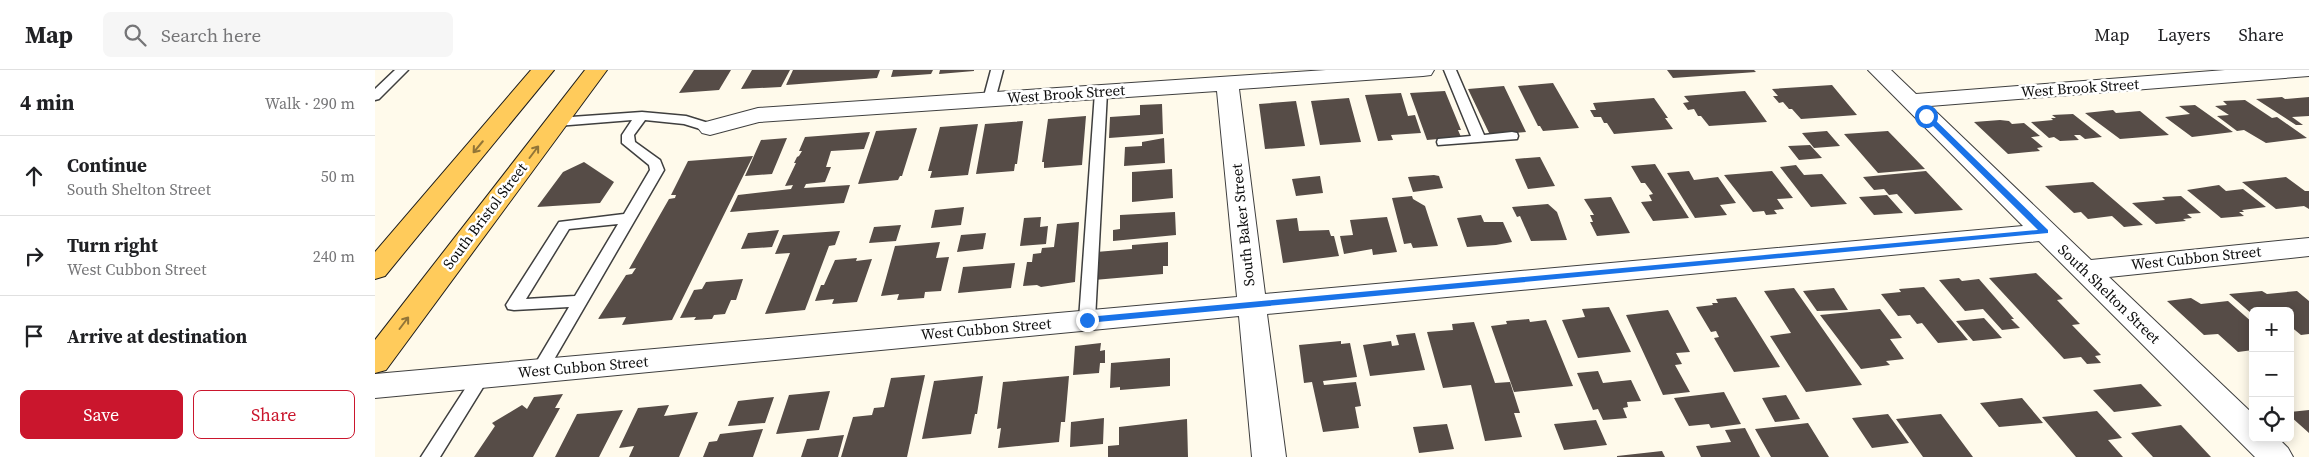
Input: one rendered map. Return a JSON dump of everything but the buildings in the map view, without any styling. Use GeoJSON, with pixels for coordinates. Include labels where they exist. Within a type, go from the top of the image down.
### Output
{"type":"FeatureCollection","features":[{"type":"Feature","properties":{"kind":"main road"},"geometry":{"type":"LineString","coordinates":[[375,270],[543,70]]}},
{"type":"Feature","properties":{"kind":"main road","name":"South Bristol Street"},"geometry":{"type":"LineString","coordinates":[[375,362],[596,70]]}},
{"type":"Feature","properties":{"kind":"street","name":"West Brook Street"},"geometry":{"type":"LineString","coordinates":[[710,128],[758,115],[1423,70]]}},
{"type":"Feature","properties":{"kind":"street","name":"South Shelton Street"},"geometry":{"type":"LineString","coordinates":[[1879,70],[2249,430]]}},
{"type":"Feature","properties":{"kind":"street","name":"West Brook Street"},"geometry":{"type":"LineString","coordinates":[[1911,102],[2309,70]]}},
{"type":"Feature","properties":{"kind":"street","name":"South Baker Street"},"geometry":{"type":"LineString","coordinates":[[1227,83],[1269,457]]}},
{"type":"Feature","properties":{"kind":"street","name":"West Cubbon Street"},"geometry":{"type":"LineString","coordinates":[[375,386],[2045,232]]}},
{"type":"Feature","properties":{"kind":"street","name":"West Cubbon Street"},"geometry":{"type":"LineString","coordinates":[[2084,270],[2309,247]]}},
{"type":"Feature","properties":{"kind":"street"},"geometry":{"type":"LineString","coordinates":[[2261,442],[2276,457]]}},
{"type":"Feature","properties":{"kind":"lane"},"geometry":{"type":"LineString","coordinates":[[375,96],[402,70]]}},
{"type":"Feature","properties":{"kind":"lane"},"geometry":{"type":"LineString","coordinates":[[989,100],[997,70]]}},
{"type":"Feature","properties":{"kind":"lane"},"geometry":{"type":"LineString","coordinates":[[1450,70],[1479,139]]}},
{"type":"Feature","properties":{"kind":"lane"},"geometry":{"type":"LineString","coordinates":[[1087,320],[1101,92]]}},
{"type":"Feature","properties":{"kind":"lane"},"geometry":{"type":"LineString","coordinates":[[557,122],[642,116],[686,120],[710,128]]}},
{"type":"Feature","properties":{"kind":"lane"},"geometry":{"type":"LineString","coordinates":[[539,371],[657,170],[655,163],[629,143],[628,135],[642,116]]}},
{"type":"Feature","properties":{"kind":"lane"},"geometry":{"type":"LineString","coordinates":[[1443,142],[1512,136]]}},
{"type":"Feature","properties":{"kind":"lane"},"geometry":{"type":"LineString","coordinates":[[580,301],[514,306],[564,225],[629,218]]}},
{"type":"Feature","properties":{"kind":"lane"},"geometry":{"type":"LineString","coordinates":[[430,457],[482,376]]}},
{"type":"Feature","properties":{"kind":"route"},"geometry":{"type":"LineString","coordinates":[[1087,320],[2045,232],[1926,116]]}}]}
